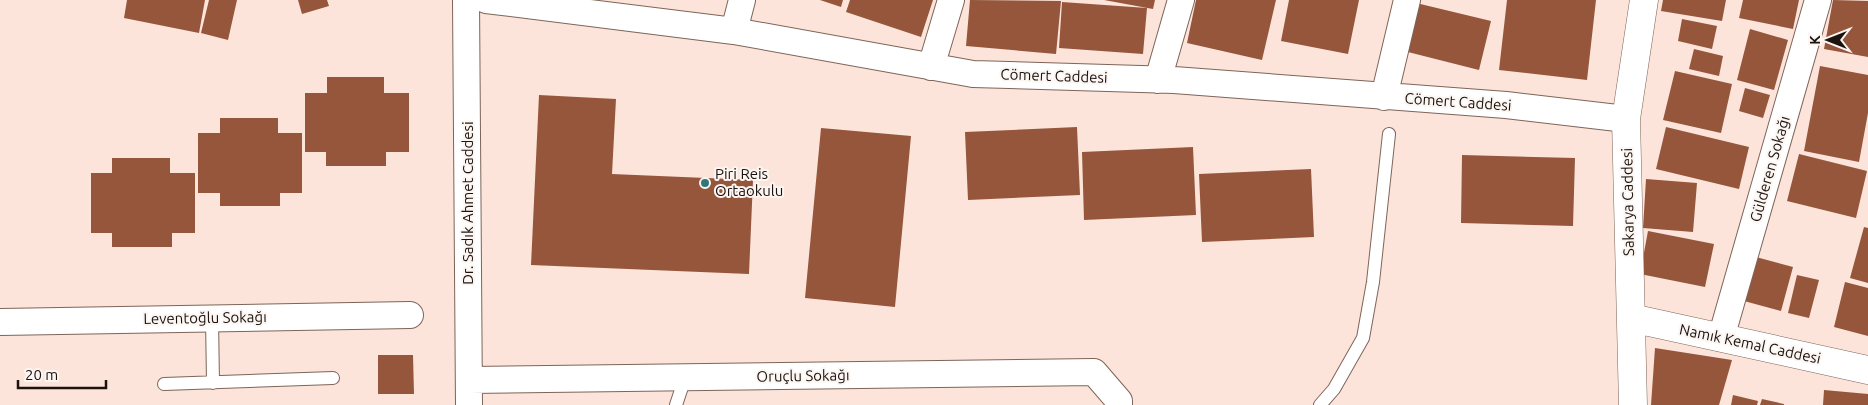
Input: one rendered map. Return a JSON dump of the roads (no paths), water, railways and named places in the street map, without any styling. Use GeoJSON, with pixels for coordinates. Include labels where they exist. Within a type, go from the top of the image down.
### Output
{"type":"FeatureCollection","features":[{"type":"Feature","properties":{"kind":"street","name":"Dr. Sadık Ahmet Caddesi"},"geometry":{"type":"LineString","coordinates":[[466,0],[469,393]]}},
{"type":"Feature","properties":{"kind":"street","name":"Cömert Caddesi"},"geometry":{"type":"LineString","coordinates":[[486,0],[555,4],[734,31],[973,74],[1158,80],[1506,105],[1626,119]]}},
{"type":"Feature","properties":{"kind":"street"},"geometry":{"type":"LineString","coordinates":[[734,31],[742,0]]}},
{"type":"Feature","properties":{"kind":"street"},"geometry":{"type":"LineString","coordinates":[[931,67],[951,0]]}},
{"type":"Feature","properties":{"kind":"street"},"geometry":{"type":"LineString","coordinates":[[1158,80],[1181,0]]}},
{"type":"Feature","properties":{"kind":"street"},"geometry":{"type":"LineString","coordinates":[[1384,97],[1407,0]]}},
{"type":"Feature","properties":{"kind":"street","name":"Sakarya Caddesi"},"geometry":{"type":"LineString","coordinates":[[1633,405],[1626,119],[1644,0]]}},
{"type":"Feature","properties":{"kind":"street","name":"Gülderen Sokağı"},"geometry":{"type":"LineString","coordinates":[[1721,338],[1818,0]]}},
{"type":"Feature","properties":{"kind":"street","name":"Leventoğlu Sokağı"},"geometry":{"type":"LineString","coordinates":[[0,322],[410,315]]}},
{"type":"Feature","properties":{"kind":"street","name":"Namık Kemal Caddesi"},"geometry":{"type":"LineString","coordinates":[[1631,318],[1868,370]]}},
{"type":"Feature","properties":{"kind":"street","name":"Oruçlu Sokağı"},"geometry":{"type":"LineString","coordinates":[[469,393],[685,378],[1094,372],[1119,401],[1119,405]]}},
{"type":"Feature","properties":{"kind":"lane"},"geometry":{"type":"LineString","coordinates":[[1320,405],[1334,389],[1363,338],[1373,282],[1389,134]]}},
{"type":"Feature","properties":{"kind":"lane"},"geometry":{"type":"LineString","coordinates":[[212,318],[213,383]]}},
{"type":"Feature","properties":{"kind":"lane"},"geometry":{"type":"LineString","coordinates":[[164,384],[333,378]]}},
{"type":"Feature","properties":{"kind":"lane"},"geometry":{"type":"LineString","coordinates":[[676,405],[685,378]]}},
{"type":"Feature","properties":{"kind":"place","name":"Piri Reis Ortaokulu"},"geometry":{"type":"Point","coordinates":[705,183]}}]}
